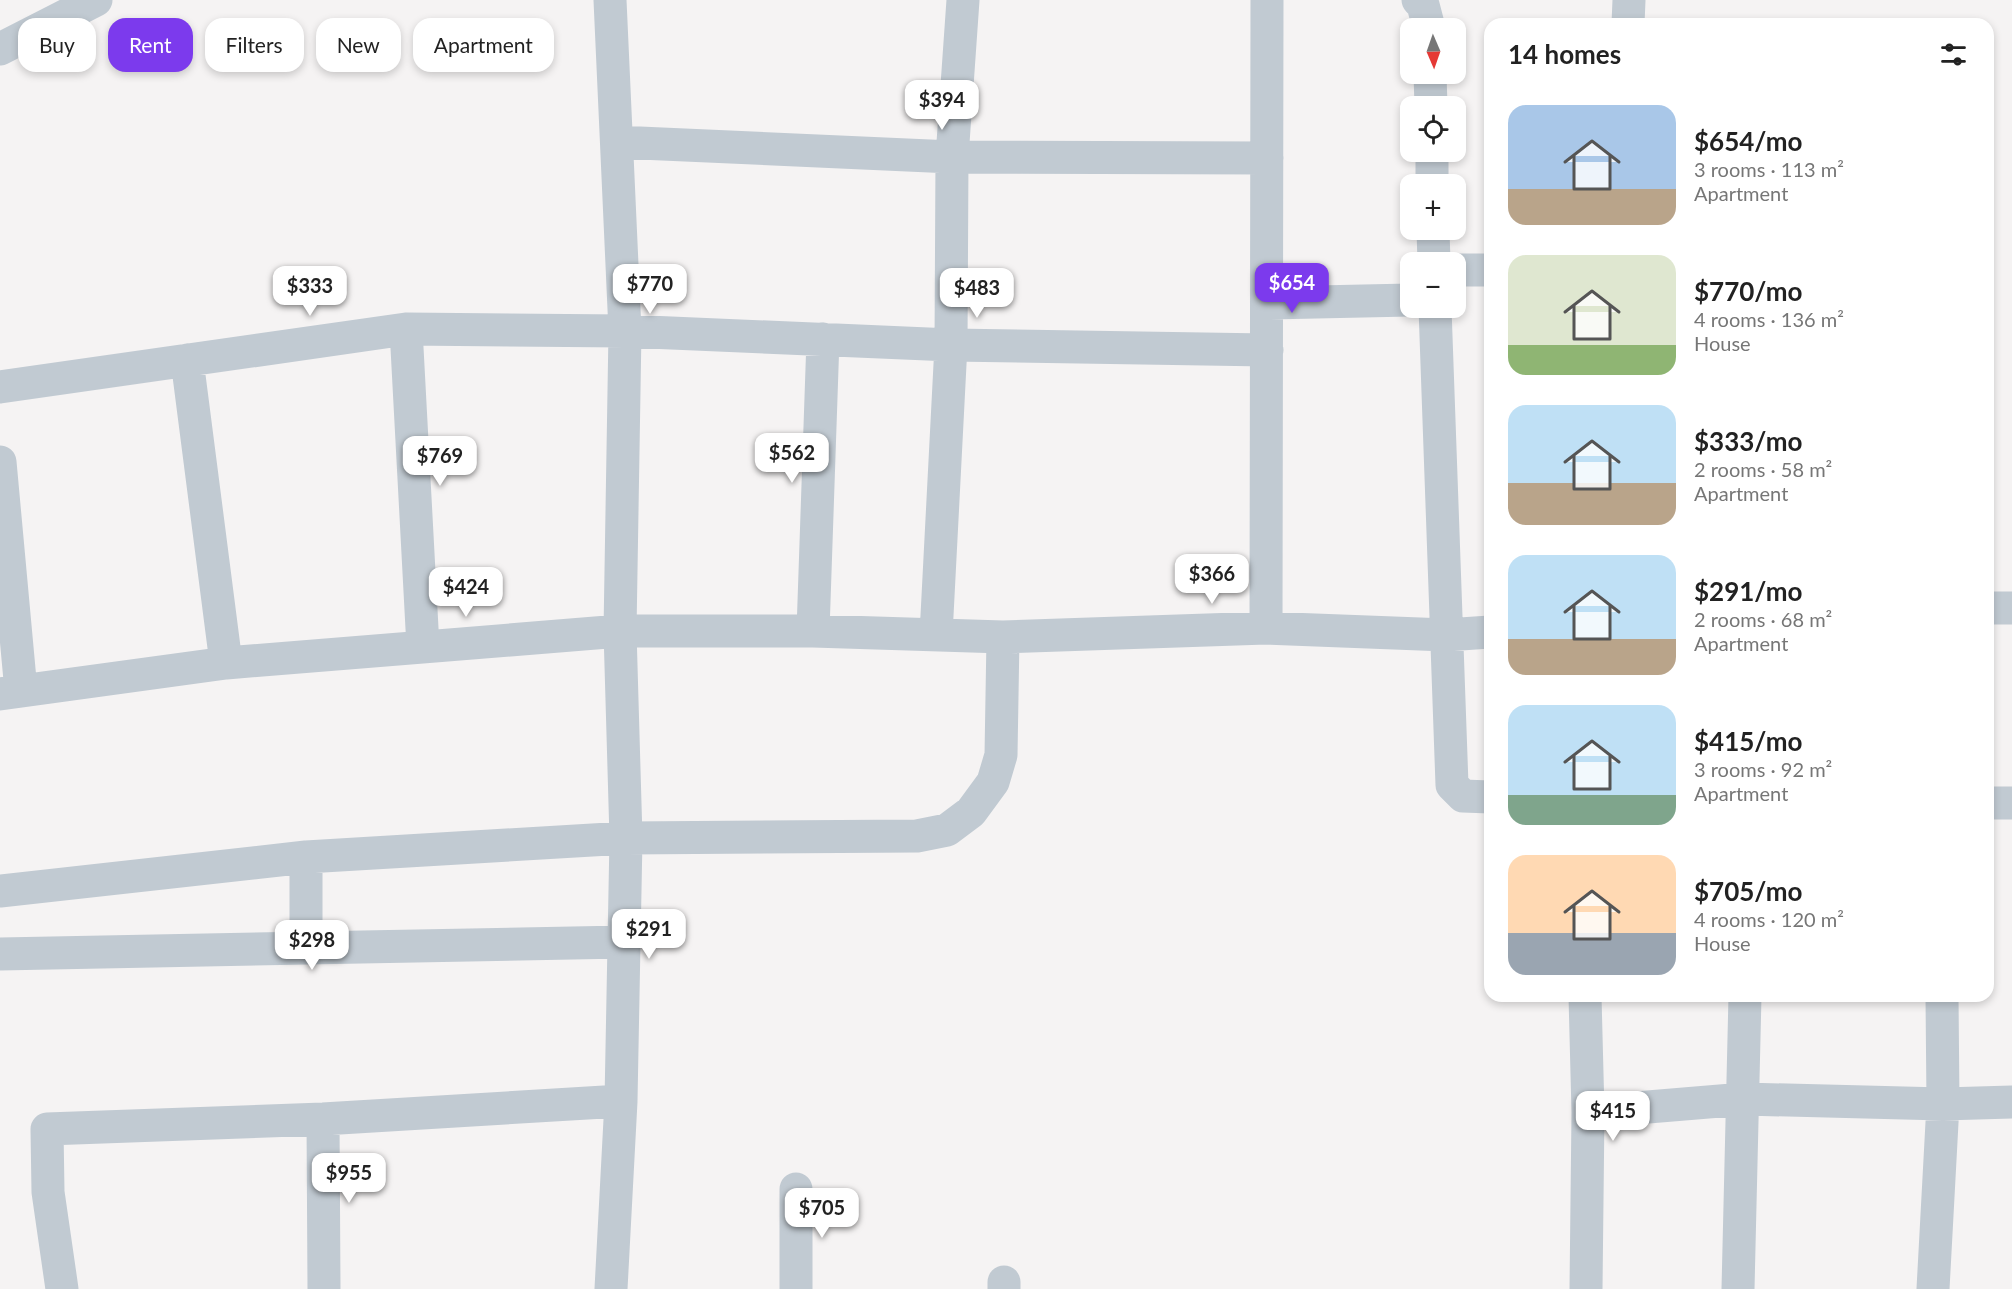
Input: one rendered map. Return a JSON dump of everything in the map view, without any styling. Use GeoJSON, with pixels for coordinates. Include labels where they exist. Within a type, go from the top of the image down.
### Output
{"type":"FeatureCollection","features":[{"type":"Feature","properties":{"kind":"street"},"geometry":{"type":"LineString","coordinates":[[0,49],[96,0]]}},
{"type":"Feature","properties":{"kind":"street"},"geometry":{"type":"LineString","coordinates":[[610,0],[625,331],[620,631],[626,838],[621,1101],[611,1289]]}},
{"type":"Feature","properties":{"kind":"street"},"geometry":{"type":"LineString","coordinates":[[936,634],[951,345],[952,157],[963,0]]}},
{"type":"Feature","properties":{"kind":"street"},"geometry":{"type":"LineString","coordinates":[[1266,628],[1267,0]]}},
{"type":"Feature","properties":{"kind":"street"},"geometry":{"type":"LineString","coordinates":[[1418,0],[1423,5],[1426,18]]}},
{"type":"Feature","properties":{"kind":"street"},"geometry":{"type":"LineString","coordinates":[[1628,18],[1629,0]]}},
{"type":"Feature","properties":{"kind":"street"},"geometry":{"type":"LineString","coordinates":[[617,142],[952,157],[1266,158]]}},
{"type":"Feature","properties":{"kind":"street"},"geometry":{"type":"LineString","coordinates":[[1466,270],[1484,270]]}},
{"type":"Feature","properties":{"kind":"street"},"geometry":{"type":"LineString","coordinates":[[1267,303],[1400,300]]}},
{"type":"Feature","properties":{"kind":"street"},"geometry":{"type":"LineString","coordinates":[[1435,318],[1452,785],[1463,796],[1484,797]]}},
{"type":"Feature","properties":{"kind":"street"},"geometry":{"type":"LineString","coordinates":[[406,329],[423,647]]}},
{"type":"Feature","properties":{"kind":"street"},"geometry":{"type":"LineString","coordinates":[[0,387],[406,329],[625,331],[951,345],[1267,350]]}},
{"type":"Feature","properties":{"kind":"street"},"geometry":{"type":"LineString","coordinates":[[813,631],[823,339]]}},
{"type":"Feature","properties":{"kind":"street"},"geometry":{"type":"LineString","coordinates":[[187,360],[226,663]]}},
{"type":"Feature","properties":{"kind":"street"},"geometry":{"type":"LineString","coordinates":[[0,462],[10,692],[226,663],[620,631],[813,631],[1003,637],[1266,628],[1446,635],[1484,632]]}},
{"type":"Feature","properties":{"kind":"street"},"geometry":{"type":"LineString","coordinates":[[1994,608],[2012,608]]}},
{"type":"Feature","properties":{"kind":"street"},"geometry":{"type":"LineString","coordinates":[[0,891],[306,857],[626,838],[917,836],[946,830],[971,812],[993,782],[1001,755],[1003,637]]}},
{"type":"Feature","properties":{"kind":"street"},"geometry":{"type":"LineString","coordinates":[[1994,803],[2012,803]]}},
{"type":"Feature","properties":{"kind":"street"},"geometry":{"type":"LineString","coordinates":[[306,857],[306,946]]}},
{"type":"Feature","properties":{"kind":"street"},"geometry":{"type":"LineString","coordinates":[[0,954],[306,946],[624,942]]}},
{"type":"Feature","properties":{"kind":"street"},"geometry":{"type":"LineString","coordinates":[[1585,1002],[1588,1112],[1586,1289]]}},
{"type":"Feature","properties":{"kind":"street"},"geometry":{"type":"LineString","coordinates":[[1738,1289],[1745,1002]]}},
{"type":"Feature","properties":{"kind":"street"},"geometry":{"type":"LineString","coordinates":[[1933,1289],[1943,1104],[1942,1002]]}},
{"type":"Feature","properties":{"kind":"street"},"geometry":{"type":"LineString","coordinates":[[1588,1112],[1744,1099],[1943,1104],[2012,1102]]}},
{"type":"Feature","properties":{"kind":"street"},"geometry":{"type":"LineString","coordinates":[[62,1289],[48,1192],[47,1129],[323,1119],[621,1101]]}},
{"type":"Feature","properties":{"kind":"street"},"geometry":{"type":"LineString","coordinates":[[323,1119],[324,1289]]}},
{"type":"Feature","properties":{"kind":"street"},"geometry":{"type":"LineString","coordinates":[[796,1189],[796,1289]]}}]}
